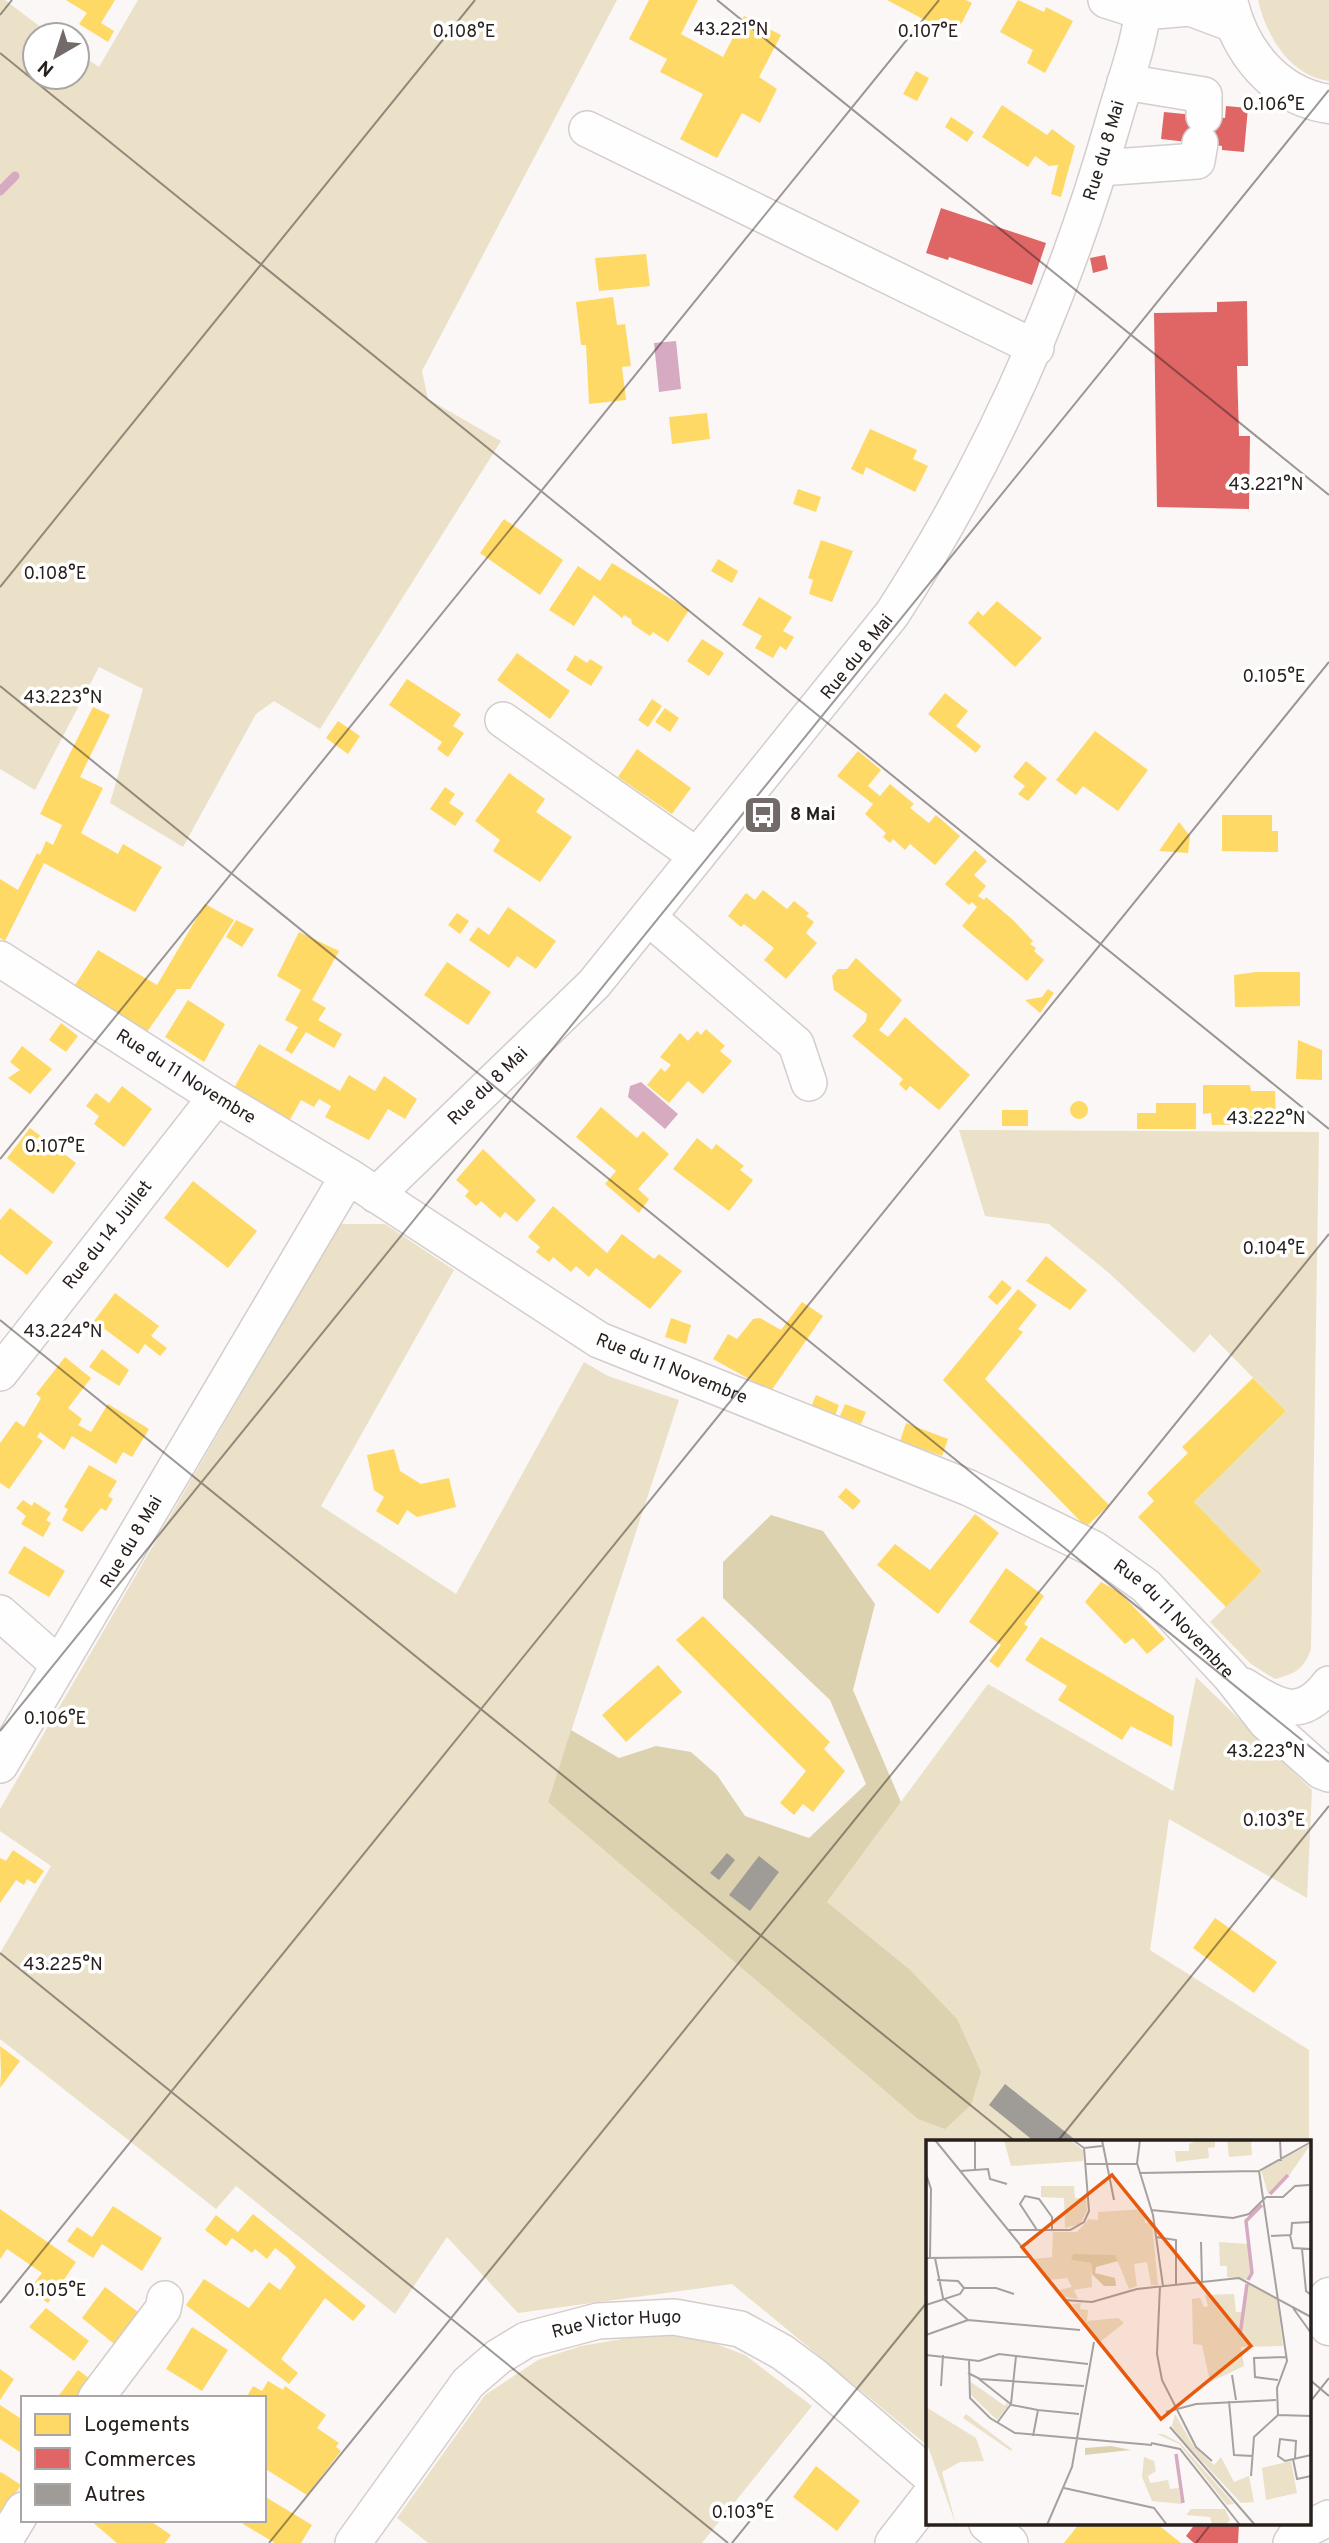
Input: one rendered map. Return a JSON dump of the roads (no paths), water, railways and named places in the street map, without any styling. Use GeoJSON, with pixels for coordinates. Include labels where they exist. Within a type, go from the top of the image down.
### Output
{"type":"FeatureCollection","features":[{"type":"Feature","properties":{"kind":"main road"},"geometry":{"type":"LineString","coordinates":[[1231,12],[1252,59],[1281,86],[1325,112]]}},
{"type":"Feature","properties":{"kind":"main road"},"geometry":{"type":"LineString","coordinates":[[1329,2297],[1329,2326]]}},
{"type":"Feature","properties":{"kind":"street"},"geometry":{"type":"LineString","coordinates":[[1106,0],[1144,6],[1231,12]]}},
{"type":"Feature","properties":{"kind":"street","name":"Rue du 8 Mai"},"geometry":{"type":"LineString","coordinates":[[376,1195],[594,984],[892,614],[933,552],[1036,348],[1100,168],[1144,6]]}},
{"type":"Feature","properties":{"kind":"street"},"geometry":{"type":"LineString","coordinates":[[1100,168],[1198,161],[1204,95],[1125,82]]}},
{"type":"Feature","properties":{"kind":"street"},"geometry":{"type":"LineString","coordinates":[[587,129],[1036,348]]}},
{"type":"Feature","properties":{"kind":"street"},"geometry":{"type":"LineString","coordinates":[[503,720],[697,856]]}},
{"type":"Feature","properties":{"kind":"street"},"geometry":{"type":"LineString","coordinates":[[648,917],[796,1044],[809,1083]]}},
{"type":"Feature","properties":{"kind":"street","name":"Rue du 11 Novembre"},"geometry":{"type":"LineString","coordinates":[[0,959],[216,1097],[348,1176],[599,1340],[968,1488],[1094,1549],[1146,1586],[1230,1676],[1266,1721],[1321,1771],[1329,1774]]}},
{"type":"Feature","properties":{"kind":"street","name":"Rue du 14 Juillet"},"geometry":{"type":"LineString","coordinates":[[0,1373],[216,1097]]}},
{"type":"Feature","properties":{"kind":"street","name":"Rue du 8 Mai"},"geometry":{"type":"LineString","coordinates":[[0,1765],[348,1176]]}},
{"type":"Feature","properties":{"kind":"street"},"geometry":{"type":"LineString","coordinates":[[0,1613],[58,1664]]}},
{"type":"Feature","properties":{"kind":"street"},"geometry":{"type":"LineString","coordinates":[[1230,1676],[1261,1696],[1293,1707],[1313,1703],[1329,1684]]}},
{"type":"Feature","properties":{"kind":"street"},"geometry":{"type":"LineString","coordinates":[[98,2396],[163,2309],[165,2299]]}},
{"type":"Feature","properties":{"kind":"street","name":"Rue Victor Hugo"},"geometry":{"type":"LineString","coordinates":[[354,2543],[468,2383],[498,2357],[526,2340],[598,2321],[674,2317],[740,2329],[782,2352],[813,2375],[926,2472]]}},
{"type":"Feature","properties":{"kind":"street"},"geometry":{"type":"LineString","coordinates":[[893,2543],[926,2501]]}},
{"type":"Feature","properties":{"kind":"street"},"geometry":{"type":"LineString","coordinates":[[3,2543],[21,2513]]}},
{"type":"Feature","properties":{"kind":"street"},"geometry":{"type":"LineString","coordinates":[[1291,2543],[1297,2534],[1329,2518]]}},
{"type":"Feature","properties":{"kind":"street"},"geometry":{"type":"LineString","coordinates":[[989,2526],[1010,2543]]}},
{"type":"Feature","properties":{"kind":"waterway"},"geometry":{"type":"LineString","coordinates":[[0,191],[15,176]]}},
{"type":"Feature","properties":{"kind":"place","name":"8 Mai"},"geometry":{"type":"Point","coordinates":[763,815]}}]}
